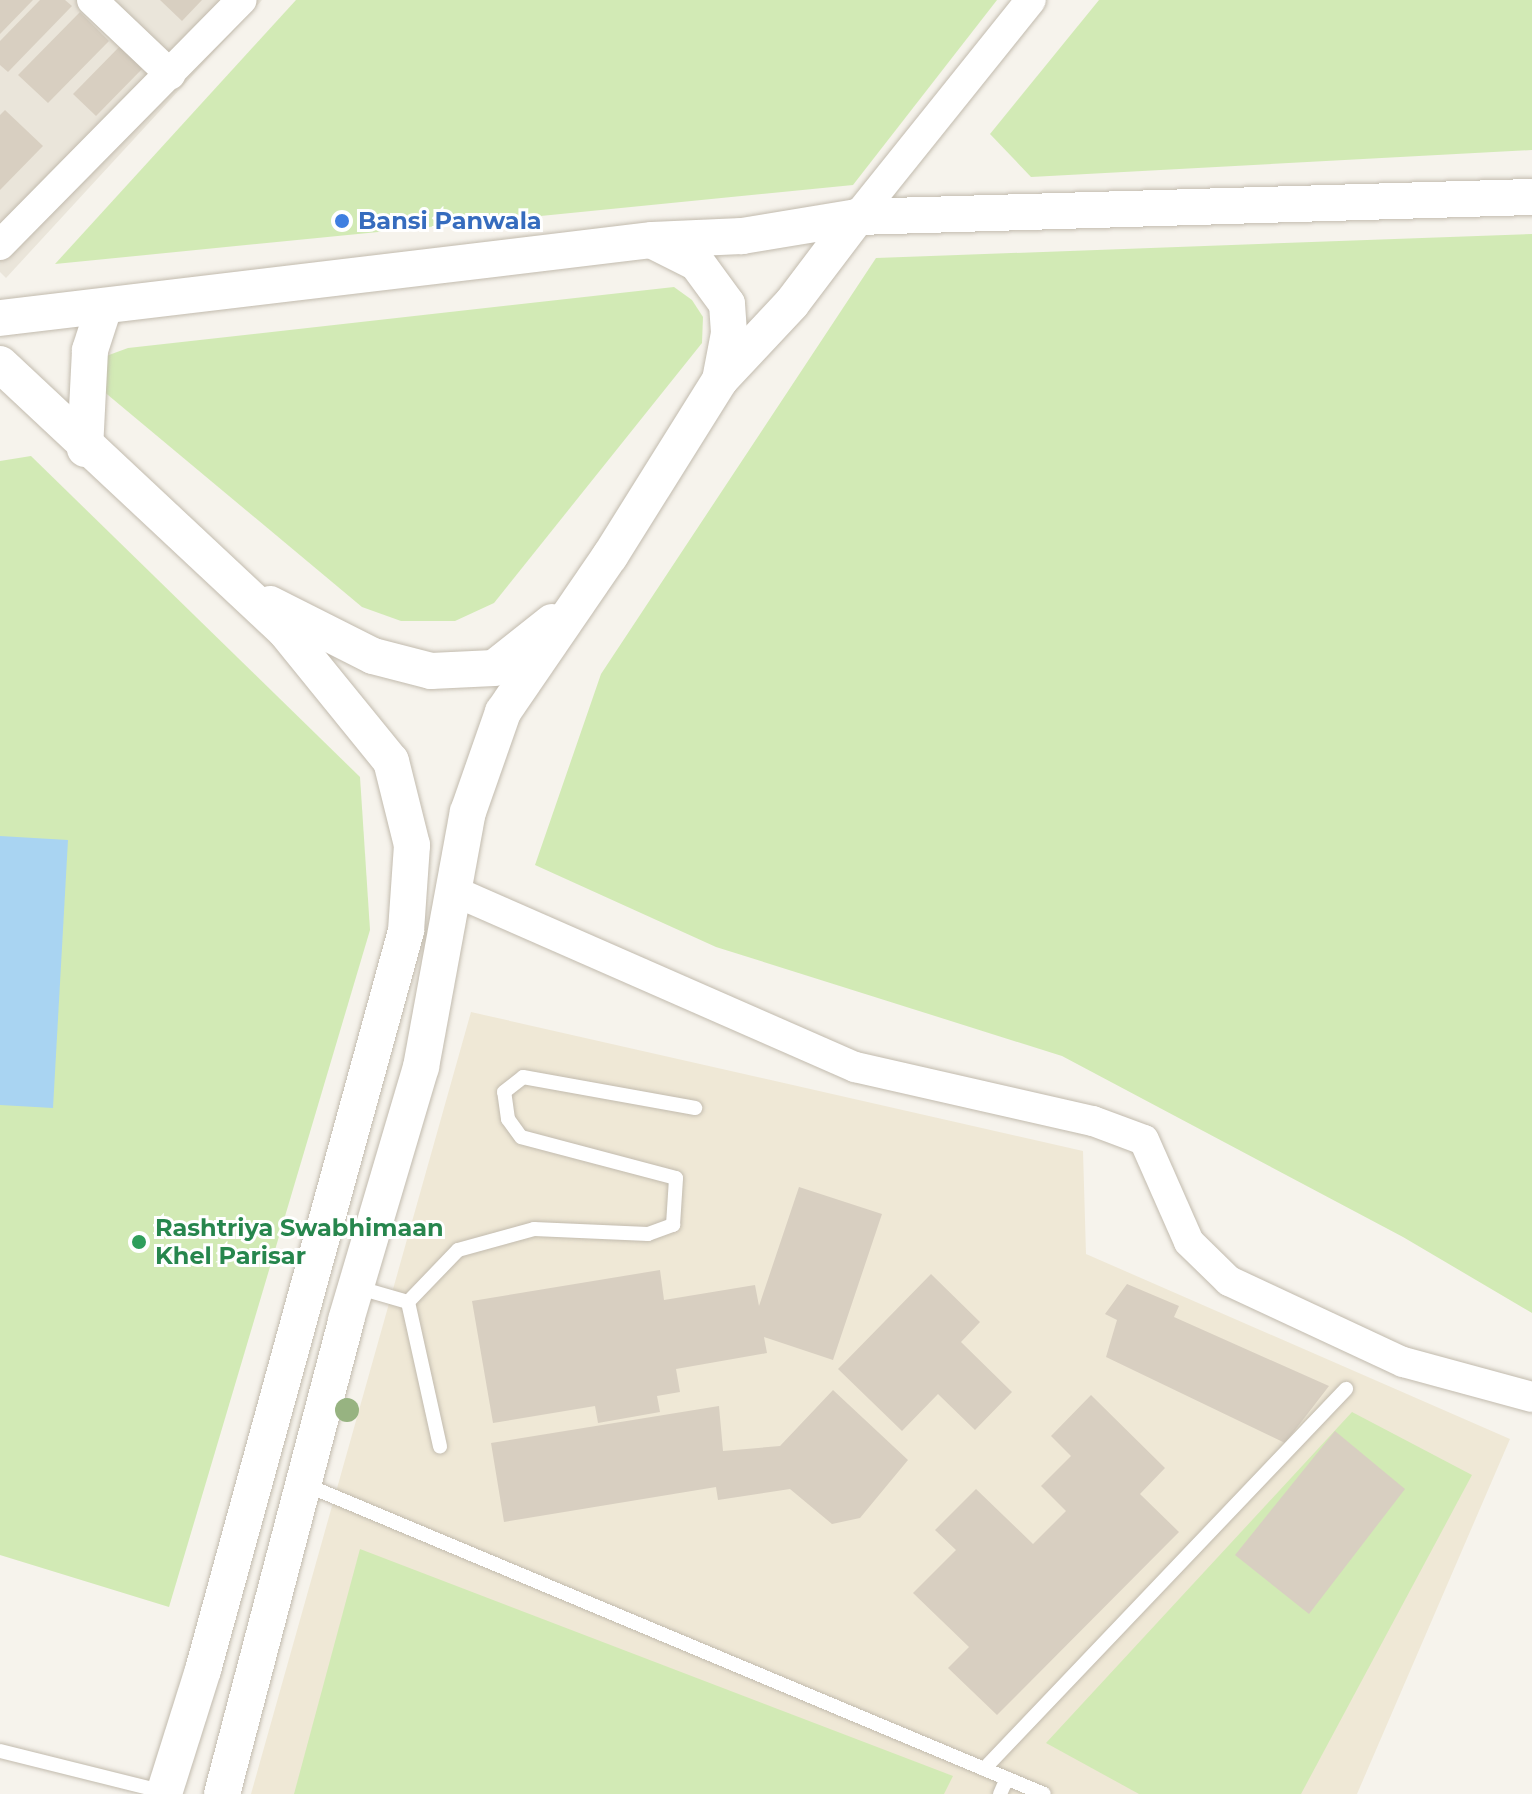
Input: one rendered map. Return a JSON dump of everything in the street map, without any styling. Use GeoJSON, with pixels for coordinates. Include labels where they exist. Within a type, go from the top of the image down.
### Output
{"type":"FeatureCollection","features":[{"type":"Feature","properties":{"kind":"street"},"geometry":{"type":"LineString","coordinates":[[92,0],[170,74]]}},
{"type":"Feature","properties":{"kind":"street"},"geometry":{"type":"LineString","coordinates":[[0,245],[242,0]]}},
{"type":"Feature","properties":{"kind":"street"},"geometry":{"type":"LineString","coordinates":[[222,1794],[351,1304],[421,1067],[456,892],[468,812],[503,712],[584,595],[720,380],[792,303],[1031,0]]}},
{"type":"Feature","properties":{"kind":"street"},"geometry":{"type":"LineString","coordinates":[[0,318],[652,240],[742,236],[857,217],[1532,197]]}},
{"type":"Feature","properties":{"kind":"street"},"geometry":{"type":"LineString","coordinates":[[652,240],[697,263],[727,304],[729,333],[720,380]]}},
{"type":"Feature","properties":{"kind":"street"},"geometry":{"type":"LineString","coordinates":[[85,449],[90,350],[104,307]]}},
{"type":"Feature","properties":{"kind":"street"},"geometry":{"type":"LineString","coordinates":[[0,364],[85,449],[286,632],[391,761],[412,845],[406,931],[167,1793]]}},
{"type":"Feature","properties":{"kind":"street"},"geometry":{"type":"LineString","coordinates":[[239,589],[373,656],[431,671],[494,668],[584,595]]}},
{"type":"Feature","properties":{"kind":"street"},"geometry":{"type":"LineString","coordinates":[[456,892],[855,1067],[1093,1121],[1144,1140],[1189,1242],[1229,1281],[1403,1362],[1532,1397]]}},
{"type":"Feature","properties":{"kind":"street"},"geometry":{"type":"LineString","coordinates":[[302,1309],[351,1304]]}},
{"type":"Feature","properties":{"kind":"lane"},"geometry":{"type":"LineString","coordinates":[[351,1304],[408,1302],[458,1250],[534,1229],[648,1234],[673,1225],[676,1178],[521,1137],[508,1119],[504,1092],[523,1077],[695,1108]]}},
{"type":"Feature","properties":{"kind":"lane"},"geometry":{"type":"LineString","coordinates":[[408,1302],[440,1446]]}},
{"type":"Feature","properties":{"kind":"lane"},"geometry":{"type":"LineString","coordinates":[[984,1769],[1346,1389]]}},
{"type":"Feature","properties":{"kind":"lane"},"geometry":{"type":"LineString","coordinates":[[303,1484],[1044,1794]]}},
{"type":"Feature","properties":{"kind":"lane"},"geometry":{"type":"LineString","coordinates":[[0,1751],[167,1793]]}},
{"type":"Feature","properties":{"kind":"lane"},"geometry":{"type":"LineString","coordinates":[[1000,1794],[1007,1778]]}},
{"type":"Feature","properties":{"kind":"shaded area"},"geometry":{"type":"Polygon","coordinates":[[[0,0],[262,0],[6,278],[0,272],[0,0]]]}},
{"type":"Feature","properties":{"kind":"shaded area"},"geometry":{"type":"Polygon","coordinates":[[[471,1012],[1083,1151],[1086,1254],[1510,1439],[1357,1794],[251,1794],[471,1012]]]}},
{"type":"Feature","properties":{"kind":"green space"},"geometry":{"type":"Polygon","coordinates":[[[296,0],[997,0],[853,185],[55,264],[296,0]]]}},
{"type":"Feature","properties":{"kind":"green space"},"geometry":{"type":"Polygon","coordinates":[[[1099,0],[1532,0],[1532,150],[1031,177],[990,134],[1099,0]]]}},
{"type":"Feature","properties":{"kind":"green space"},"geometry":{"type":"Polygon","coordinates":[[[1532,234],[1532,1313],[1403,1237],[1062,1056],[716,947],[535,865],[601,674],[876,258],[1532,234]]]}},
{"type":"Feature","properties":{"kind":"green space"},"geometry":{"type":"Polygon","coordinates":[[[674,287],[692,300],[703,317],[702,343],[494,603],[455,621],[401,621],[362,607],[96,385],[98,359],[128,348],[674,287]]]}},
{"type":"Feature","properties":{"kind":"green space","name":"Rashtriya Swabhimaan Khel Parisar"},"geometry":{"type":"Polygon","coordinates":[[[31,456],[360,777],[370,930],[169,1607],[0,1555],[0,461],[31,456]]]}},
{"type":"Feature","properties":{"kind":"green space"},"geometry":{"type":"Polygon","coordinates":[[[1352,1412],[1472,1475],[1301,1794],[1139,1794],[1046,1743],[1352,1412]]]}},
{"type":"Feature","properties":{"kind":"green space"},"geometry":{"type":"Polygon","coordinates":[[[360,1549],[953,1776],[944,1794],[294,1794],[360,1549]]]}},
{"type":"Feature","properties":{"kind":"water"},"geometry":{"type":"Polygon","coordinates":[[[0,836],[68,840],[53,1108],[0,1105],[0,836]]]}},
{"type":"Feature","properties":{"kind":"building"},"geometry":{"type":"Polygon","coordinates":[[[0,0],[33,0],[0,34],[0,0]]]}},
{"type":"Feature","properties":{"kind":"building"},"geometry":{"type":"Polygon","coordinates":[[[40,0],[65,0],[72,6],[8,72],[0,65],[0,41],[40,0]]]}},
{"type":"Feature","properties":{"kind":"building"},"geometry":{"type":"Polygon","coordinates":[[[160,0],[202,0],[182,21],[160,0]]]}},
{"type":"Feature","properties":{"kind":"building"},"geometry":{"type":"Polygon","coordinates":[[[80,12],[109,41],[48,103],[18,75],[80,12]]]}},
{"type":"Feature","properties":{"kind":"building"},"geometry":{"type":"Polygon","coordinates":[[[121,45],[144,67],[96,116],[73,94],[121,45]]]}},
{"type":"Feature","properties":{"kind":"building"},"geometry":{"type":"Polygon","coordinates":[[[5,110],[43,146],[0,190],[0,115],[5,110]]]}},
{"type":"Feature","properties":{"kind":"building"},"geometry":{"type":"Polygon","coordinates":[[[799,1187],[882,1214],[833,1360],[764,1337],[767,1353],[676,1369],[680,1392],[657,1396],[660,1412],[598,1423],[595,1406],[493,1423],[472,1301],[660,1270],[664,1300],[755,1285],[759,1306],[799,1187]]]}},
{"type":"Feature","properties":{"kind":"building"},"geometry":{"type":"Polygon","coordinates":[[[931,1274],[980,1322],[961,1342],[1012,1392],[975,1430],[938,1394],[902,1431],[838,1369],[931,1274]]]}},
{"type":"Feature","properties":{"kind":"building"},"geometry":{"type":"Polygon","coordinates":[[[1127,1284],[1179,1306],[1174,1317],[1329,1386],[1285,1443],[1106,1357],[1117,1320],[1105,1314],[1127,1284]]]}},
{"type":"Feature","properties":{"kind":"building"},"geometry":{"type":"Polygon","coordinates":[[[833,1390],[908,1460],[860,1518],[832,1524],[790,1489],[718,1500],[716,1487],[504,1522],[491,1443],[719,1406],[723,1451],[780,1446],[833,1390]]]}},
{"type":"Feature","properties":{"kind":"building"},"geometry":{"type":"Polygon","coordinates":[[[1091,1395],[1165,1468],[1140,1494],[1179,1532],[997,1715],[948,1668],[969,1647],[913,1593],[956,1550],[935,1530],[976,1489],[1033,1544],[1066,1511],[1041,1486],[1071,1456],[1051,1436],[1091,1395]]]}},
{"type":"Feature","properties":{"kind":"building"},"geometry":{"type":"Polygon","coordinates":[[[1335,1431],[1405,1489],[1309,1614],[1235,1555],[1335,1431]]]}},
{"type":"Feature","properties":{"kind":"place","name":"Bansi Panwala"},"geometry":{"type":"Point","coordinates":[342,221]}},
{"type":"Feature","properties":{"kind":"place","name":"Rashtriya Swabhimaan Khel Parisar"},"geometry":{"type":"Point","coordinates":[139,1242]}}]}
